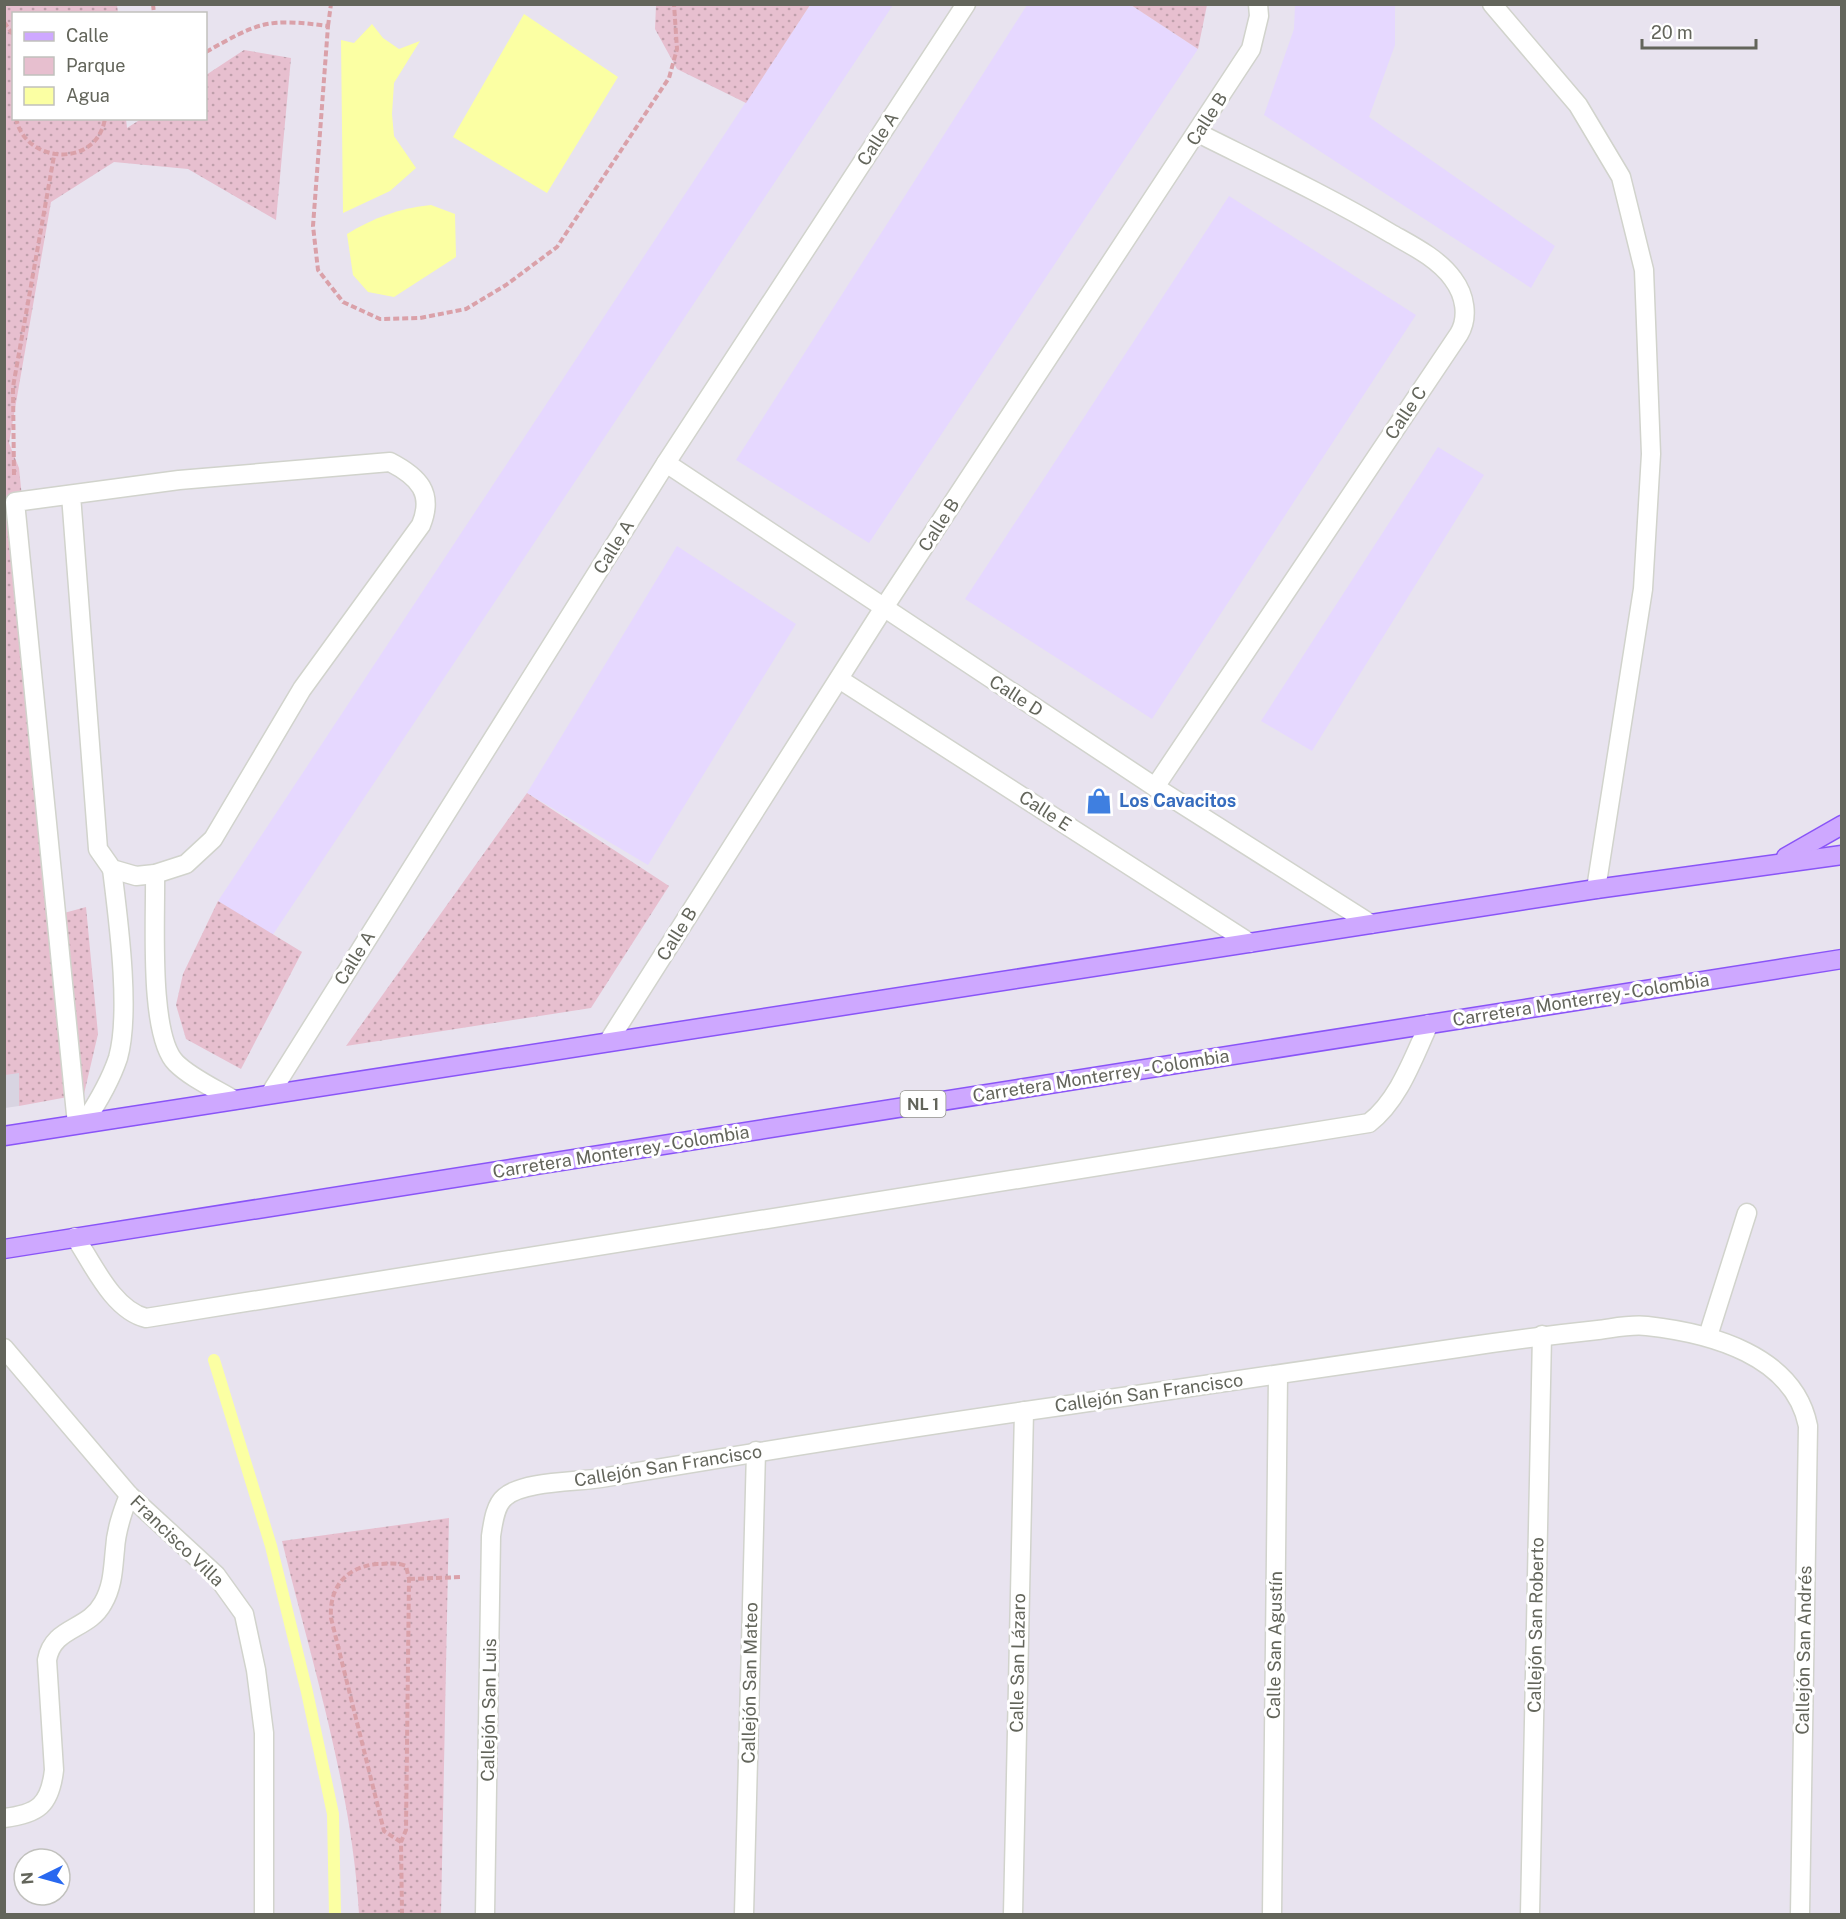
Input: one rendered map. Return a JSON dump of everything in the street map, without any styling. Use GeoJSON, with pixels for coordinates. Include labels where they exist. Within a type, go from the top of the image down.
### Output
{"type":"FeatureCollection","features":[{"type":"Feature","properties":{"kind":"main road"},"geometry":{"type":"LineString","coordinates":[[1779,861],[1842,825]]}},
{"type":"Feature","properties":{"kind":"main road"},"geometry":{"type":"LineString","coordinates":[[4,1136],[1596,888],[1779,861],[1842,855]]}},
{"type":"Feature","properties":{"kind":"main road","name":"Carretera Monterrey - Colombia"},"geometry":{"type":"LineString","coordinates":[[4,1249],[1842,959]]}},
{"type":"Feature","properties":{"kind":"street","name":"Calle A"},"geometry":{"type":"LineString","coordinates":[[270,1094],[666,463],[966,4]]}},
{"type":"Feature","properties":{"kind":"street","name":"Calle B"},"geometry":{"type":"LineString","coordinates":[[608,1042],[884,609],[1251,49],[1259,16],[1258,4]]}},
{"type":"Feature","properties":{"kind":"street"},"geometry":{"type":"LineString","coordinates":[[1492,4],[1578,105],[1621,177],[1644,270],[1651,454],[1643,589],[1596,888]]}},
{"type":"Feature","properties":{"kind":"street","name":"Calle C"},"geometry":{"type":"LineString","coordinates":[[1155,787],[1464,327],[1466,313],[1462,295],[1453,278],[1424,253],[1358,214],[1198,133]]}},
{"type":"Feature","properties":{"kind":"street"},"geometry":{"type":"LineString","coordinates":[[81,1124],[15,502],[179,480],[390,462],[416,479],[424,492],[427,509],[421,525],[302,689],[213,839],[186,864],[155,874],[136,876],[112,869]]}},
{"type":"Feature","properties":{"kind":"street","name":"Calle D"},"geometry":{"type":"LineString","coordinates":[[666,463],[1155,787],[1371,924]]}},
{"type":"Feature","properties":{"kind":"street"},"geometry":{"type":"LineString","coordinates":[[71,495],[98,849],[112,869],[119,922],[123,1036],[112,1074],[81,1124]]}},
{"type":"Feature","properties":{"kind":"street","name":"Calle E"},"geometry":{"type":"LineString","coordinates":[[839,680],[1250,943]]}},
{"type":"Feature","properties":{"kind":"street"},"geometry":{"type":"LineString","coordinates":[[155,874],[156,995],[163,1042],[177,1064],[234,1100]]}},
{"type":"Feature","properties":{"kind":"street"},"geometry":{"type":"LineString","coordinates":[[75,1238],[103,1281],[122,1304],[134,1315],[146,1318],[1368,1123],[1379,1115],[1389,1101],[1409,1068],[1429,1024]]}},
{"type":"Feature","properties":{"kind":"street"},"geometry":{"type":"LineString","coordinates":[[1708,1336],[1747,1213]]}},
{"type":"Feature","properties":{"kind":"street","name":"Callejón San Francisco"},"geometry":{"type":"LineString","coordinates":[[498,1507],[504,1497],[534,1486],[597,1479],[756,1451],[1542,1335],[1643,1325],[1708,1336],[1757,1358],[1794,1388]]}},
{"type":"Feature","properties":{"kind":"street","name":"Callejón San Roberto"},"geometry":{"type":"LineString","coordinates":[[1530,1914],[1542,1335]]}},
{"type":"Feature","properties":{"kind":"street","name":"Francisco Villa"},"geometry":{"type":"LineString","coordinates":[[4,1348],[129,1495],[216,1575],[244,1614],[256,1670],[264,1734],[264,1914]]}},
{"type":"Feature","properties":{"kind":"street","name":"Calle San Agustín"},"geometry":{"type":"LineString","coordinates":[[1272,1914],[1278,1375]]}},
{"type":"Feature","properties":{"kind":"street","name":"Callejón San Andrés"},"geometry":{"type":"LineString","coordinates":[[1794,1388],[1805,1409],[1809,1426],[1800,1914]]}},
{"type":"Feature","properties":{"kind":"street","name":"Calle San Lázaro"},"geometry":{"type":"LineString","coordinates":[[1013,1914],[1024,1411]]}},
{"type":"Feature","properties":{"kind":"street","name":"Callejón San Mateo"},"geometry":{"type":"LineString","coordinates":[[744,1914],[756,1451]]}},
{"type":"Feature","properties":{"kind":"street"},"geometry":{"type":"LineString","coordinates":[[4,1818],[25,1815],[39,1808],[52,1785],[54,1770],[47,1660],[49,1649],[54,1640],[80,1626],[102,1605],[113,1579],[119,1524],[129,1495]]}},
{"type":"Feature","properties":{"kind":"street","name":"Callejón San Luis"},"geometry":{"type":"LineString","coordinates":[[485,1914],[491,1536],[498,1507]]}},
{"type":"Feature","properties":{"kind":"path"},"geometry":{"type":"LineString","coordinates":[[331,4],[313,226],[318,270],[343,302],[380,319],[420,318],[466,309],[506,285],[557,247],[669,78],[677,49],[674,4]]}},
{"type":"Feature","properties":{"kind":"path"},"geometry":{"type":"LineString","coordinates":[[207,51],[250,27],[282,21],[328,26]]}},
{"type":"Feature","properties":{"kind":"path"},"geometry":{"type":"LineString","coordinates":[[16,120],[26,141],[39,151],[54,156],[70,155],[85,148],[97,138],[104,120]]}},
{"type":"Feature","properties":{"kind":"path"},"geometry":{"type":"LineString","coordinates":[[15,502],[13,387],[54,156]]}},
{"type":"Feature","properties":{"kind":"path"},"geometry":{"type":"LineString","coordinates":[[401,1842],[384,1831],[331,1618],[330,1603],[336,1588],[359,1566],[397,1563],[406,1566],[409,1579],[406,1830],[401,1842],[402,1914]]}},
{"type":"Feature","properties":{"kind":"path"},"geometry":{"type":"LineString","coordinates":[[409,1579],[491,1576]]}},
{"type":"Feature","properties":{"kind":"shaded area"},"geometry":{"type":"Polygon","coordinates":[[[810,5],[893,5],[272,936],[218,901],[810,5]]]}},
{"type":"Feature","properties":{"kind":"shaded area"},"geometry":{"type":"Polygon","coordinates":[[[1027,5],[1131,5],[1198,49],[869,543],[736,460],[1027,5]]]}},
{"type":"Feature","properties":{"kind":"shaded area"},"geometry":{"type":"Polygon","coordinates":[[[1295,5],[1395,5],[1395,45],[1369,117],[1555,246],[1531,288],[1264,115],[1294,29],[1295,5]]]}},
{"type":"Feature","properties":{"kind":"shaded area"},"geometry":{"type":"Polygon","coordinates":[[[1229,196],[1416,315],[1152,719],[965,599],[1229,196]]]}},
{"type":"Feature","properties":{"kind":"shaded area"},"geometry":{"type":"Polygon","coordinates":[[[1438,447],[1484,475],[1312,751],[1261,721],[1438,447]]]}},
{"type":"Feature","properties":{"kind":"shaded area"},"geometry":{"type":"Polygon","coordinates":[[[677,546],[796,624],[648,865],[527,793],[677,546]]]}},
{"type":"Feature","properties":{"kind":"shaded area"},"geometry":{"type":"Polygon","coordinates":[[[4,958],[19,1073],[19,1106],[5,1108],[4,958]]]}},
{"type":"Feature","properties":{"kind":"green space"},"geometry":{"type":"Polygon","coordinates":[[[656,4],[810,5],[746,103],[677,69],[655,29],[656,4]]]}},
{"type":"Feature","properties":{"kind":"green space"},"geometry":{"type":"Polygon","coordinates":[[[5,5],[117,5],[118,12],[12,12],[12,120],[126,120],[127,128],[139,120],[207,120],[207,74],[244,50],[291,58],[276,220],[188,169],[114,162],[51,202],[9,443],[19,468],[64,913],[86,907],[98,1034],[84,1094],[19,1106],[19,1073],[5,1075],[5,5]]]}},
{"type":"Feature","properties":{"kind":"green space"},"geometry":{"type":"Polygon","coordinates":[[[1131,5],[1207,5],[1198,49],[1131,5]]]}},
{"type":"Feature","properties":{"kind":"green space"},"geometry":{"type":"Polygon","coordinates":[[[527,793],[669,886],[591,1008],[346,1046],[527,793]]]}},
{"type":"Feature","properties":{"kind":"green space"},"geometry":{"type":"Polygon","coordinates":[[[218,901],[302,952],[241,1069],[186,1039],[176,1005],[183,974],[218,901]]]}},
{"type":"Feature","properties":{"kind":"green space"},"geometry":{"type":"Polygon","coordinates":[[[449,1518],[441,1914],[359,1914],[355,1867],[339,1773],[282,1541],[449,1518]]]}},
{"type":"Feature","properties":{"kind":"water"},"geometry":{"type":"Polygon","coordinates":[[[524,14],[618,77],[547,193],[453,137],[524,14]]]}},
{"type":"Feature","properties":{"kind":"water"},"geometry":{"type":"Polygon","coordinates":[[[372,24],[383,38],[399,49],[420,41],[394,83],[392,114],[394,136],[416,168],[390,191],[343,213],[341,40],[354,43],[372,24]]]}},
{"type":"Feature","properties":{"kind":"water"},"geometry":{"type":"Polygon","coordinates":[[[431,205],[455,214],[456,257],[394,297],[368,292],[353,275],[347,234],[387,215],[431,205]]]}},
{"type":"Feature","properties":{"kind":"waterway"},"geometry":{"type":"LineString","coordinates":[[214,1360],[271,1546],[307,1692],[333,1814],[335,1914]]}},
{"type":"Feature","properties":{"kind":"place","name":"Los Cavacitos"},"geometry":{"type":"Point","coordinates":[1099,801]}}]}
